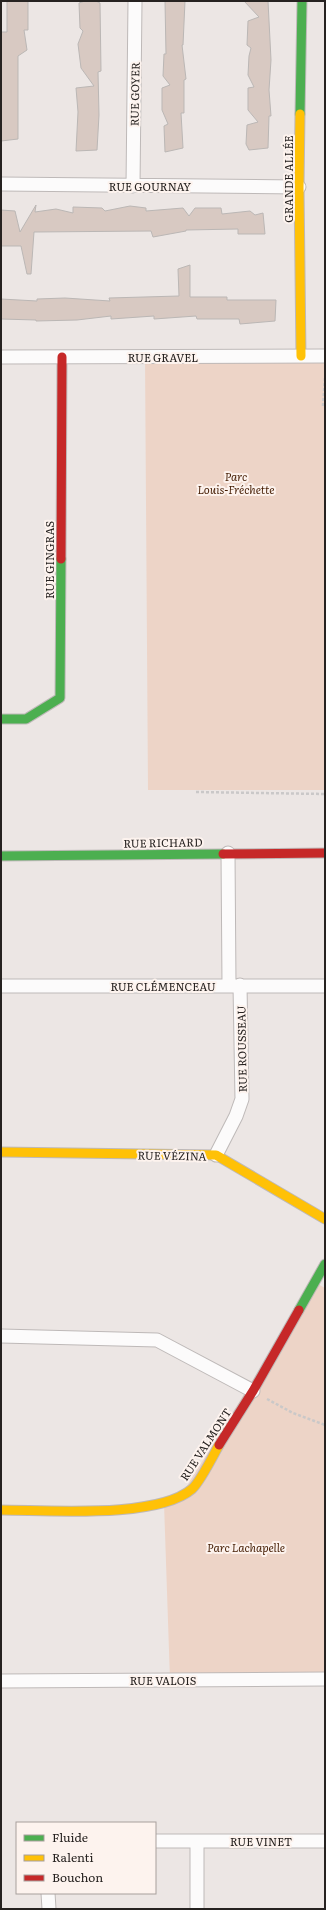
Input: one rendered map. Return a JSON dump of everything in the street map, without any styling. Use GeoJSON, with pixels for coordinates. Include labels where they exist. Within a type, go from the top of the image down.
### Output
{"type":"FeatureCollection","features":[{"type":"Feature","properties":{"kind":"street","name":"RUE GOYER"},"geometry":{"type":"LineString","coordinates":[[133,186],[134,1]]}},
{"type":"Feature","properties":{"kind":"street","name":"GRANDE ALLÉE"},"geometry":{"type":"LineString","coordinates":[[301,356],[299,187],[302,1]]}},
{"type":"Feature","properties":{"kind":"street","name":"RUE GOURNAY"},"geometry":{"type":"LineString","coordinates":[[1,184],[299,187]]}},
{"type":"Feature","properties":{"kind":"street","name":"RUE GRAVEL"},"geometry":{"type":"LineString","coordinates":[[1,357],[325,356]]}},
{"type":"Feature","properties":{"kind":"street","name":"RUE GINGRAS"},"geometry":{"type":"LineString","coordinates":[[1,720],[26,719],[60,698],[62,357]]}},
{"type":"Feature","properties":{"kind":"street","name":"RUE ROUSSEAU"},"geometry":{"type":"LineString","coordinates":[[216,1155],[236,1116],[242,1098],[234,985],[228,853]]}},
{"type":"Feature","properties":{"kind":"street","name":"RUE RICHARD"},"geometry":{"type":"LineString","coordinates":[[1,856],[325,853]]}},
{"type":"Feature","properties":{"kind":"street","name":"RUE CLÉMENCEAU"},"geometry":{"type":"LineString","coordinates":[[1,986],[325,986]]}},
{"type":"Feature","properties":{"kind":"street","name":"RUE VÉZINA"},"geometry":{"type":"LineString","coordinates":[[1,1152],[216,1155],[325,1219]]}},
{"type":"Feature","properties":{"kind":"street","name":"RUE VALMONT"},"geometry":{"type":"LineString","coordinates":[[1,1510],[120,1510],[164,1503],[180,1497],[192,1488],[201,1476],[253,1391],[325,1264]]}},
{"type":"Feature","properties":{"kind":"street"},"geometry":{"type":"LineString","coordinates":[[1,1336],[157,1340],[253,1391]]}},
{"type":"Feature","properties":{"kind":"street","name":"RUE VALOIS"},"geometry":{"type":"LineString","coordinates":[[1,1681],[325,1679]]}},
{"type":"Feature","properties":{"kind":"street","name":"RUE VINET"},"geometry":{"type":"LineString","coordinates":[[156,1841],[325,1841]]}},
{"type":"Feature","properties":{"kind":"street"},"geometry":{"type":"LineString","coordinates":[[196,1909],[197,1841]]}},
{"type":"Feature","properties":{"kind":"street"},"geometry":{"type":"LineString","coordinates":[[48,1894],[49,1909]]}},
{"type":"Feature","properties":{"kind":"path"},"geometry":{"type":"LineString","coordinates":[[323,406],[325,377]]}},
{"type":"Feature","properties":{"kind":"path"},"geometry":{"type":"LineString","coordinates":[[196,792],[325,794]]}},
{"type":"Feature","properties":{"kind":"path"},"geometry":{"type":"LineString","coordinates":[[253,1391],[293,1413],[325,1425]]}},
{"type":"Feature","properties":{"kind":"green space","name":"Parc Louis-Fréchette"},"geometry":{"type":"Polygon","coordinates":[[[325,356],[325,790],[148,790],[145,357],[325,356]]]}},
{"type":"Feature","properties":{"kind":"green space","name":"Parc Lachapelle"},"geometry":{"type":"Polygon","coordinates":[[[314,1282],[325,1288],[325,1679],[170,1680],[164,1503],[180,1497],[314,1282]]]}},
{"type":"Feature","properties":{"kind":"building"},"geometry":{"type":"Polygon","coordinates":[[[7,1],[28,1],[28,30],[24,30],[27,50],[18,56],[18,139],[1,141],[1,32],[7,32],[7,1]]]}},
{"type":"Feature","properties":{"kind":"building"},"geometry":{"type":"Polygon","coordinates":[[[85,1],[96,1],[100,3],[101,71],[98,72],[99,115],[97,150],[76,151],[78,112],[76,88],[94,86],[81,68],[78,44],[83,31],[80,28],[79,3],[85,1]]]}},
{"type":"Feature","properties":{"kind":"building"},"geometry":{"type":"Polygon","coordinates":[[[165,1],[185,1],[182,45],[186,79],[184,80],[184,113],[181,113],[183,148],[165,152],[164,126],[168,124],[162,110],[162,88],[170,85],[163,76],[164,54],[166,54],[165,1]]]}},
{"type":"Feature","properties":{"kind":"building"},"geometry":{"type":"Polygon","coordinates":[[[244,1],[268,1],[271,60],[269,90],[271,116],[269,116],[268,148],[249,150],[246,144],[247,125],[258,122],[248,110],[248,88],[254,87],[248,75],[251,48],[247,45],[248,21],[259,17],[244,1]]]}},
{"type":"Feature","properties":{"kind":"building"},"geometry":{"type":"Polygon","coordinates":[[[36,205],[35,212],[56,209],[73,213],[73,207],[102,208],[105,211],[130,206],[146,208],[146,211],[183,208],[189,216],[195,208],[221,208],[222,214],[250,211],[255,215],[263,213],[265,234],[238,234],[238,229],[186,230],[153,237],[151,231],[34,232],[31,274],[27,274],[21,246],[1,246],[1,210],[15,211],[20,232],[36,205]]]}},
{"type":"Feature","properties":{"kind":"building"},"geometry":{"type":"Polygon","coordinates":[[[190,265],[190,297],[227,297],[227,300],[276,300],[275,321],[240,324],[239,319],[197,319],[196,316],[154,319],[154,316],[111,319],[111,316],[77,320],[36,321],[1,319],[1,299],[37,301],[37,299],[65,298],[110,301],[109,298],[179,296],[178,269],[190,265]]]}},
{"type":"Feature","properties":{"kind":"traffic: fast"},"geometry":{"type":"LineString","coordinates":[[300,114],[302,1]]}},
{"type":"Feature","properties":{"kind":"traffic: fast"},"geometry":{"type":"LineString","coordinates":[[1,719],[26,719],[60,698],[61,559]]}},
{"type":"Feature","properties":{"kind":"traffic: fast"},"geometry":{"type":"LineString","coordinates":[[1,856],[223,854]]}},
{"type":"Feature","properties":{"kind":"traffic: fast"},"geometry":{"type":"LineString","coordinates":[[299,1310],[325,1264]]}},
{"type":"Feature","properties":{"kind":"traffic: slow"},"geometry":{"type":"LineString","coordinates":[[300,114],[299,187],[301,356]]}},
{"type":"Feature","properties":{"kind":"traffic: slow"},"geometry":{"type":"LineString","coordinates":[[1,1152],[216,1155],[325,1219]]}},
{"type":"Feature","properties":{"kind":"traffic: slow"},"geometry":{"type":"LineString","coordinates":[[1,1510],[101,1511],[129,1509],[154,1505],[176,1499],[192,1489],[199,1481],[219,1445]]}},
{"type":"Feature","properties":{"kind":"traffic: jam"},"geometry":{"type":"LineString","coordinates":[[61,559],[62,357]]}},
{"type":"Feature","properties":{"kind":"traffic: jam"},"geometry":{"type":"LineString","coordinates":[[223,854],[325,853]]}},
{"type":"Feature","properties":{"kind":"traffic: jam"},"geometry":{"type":"LineString","coordinates":[[219,1445],[253,1391],[299,1310]]}}]}
